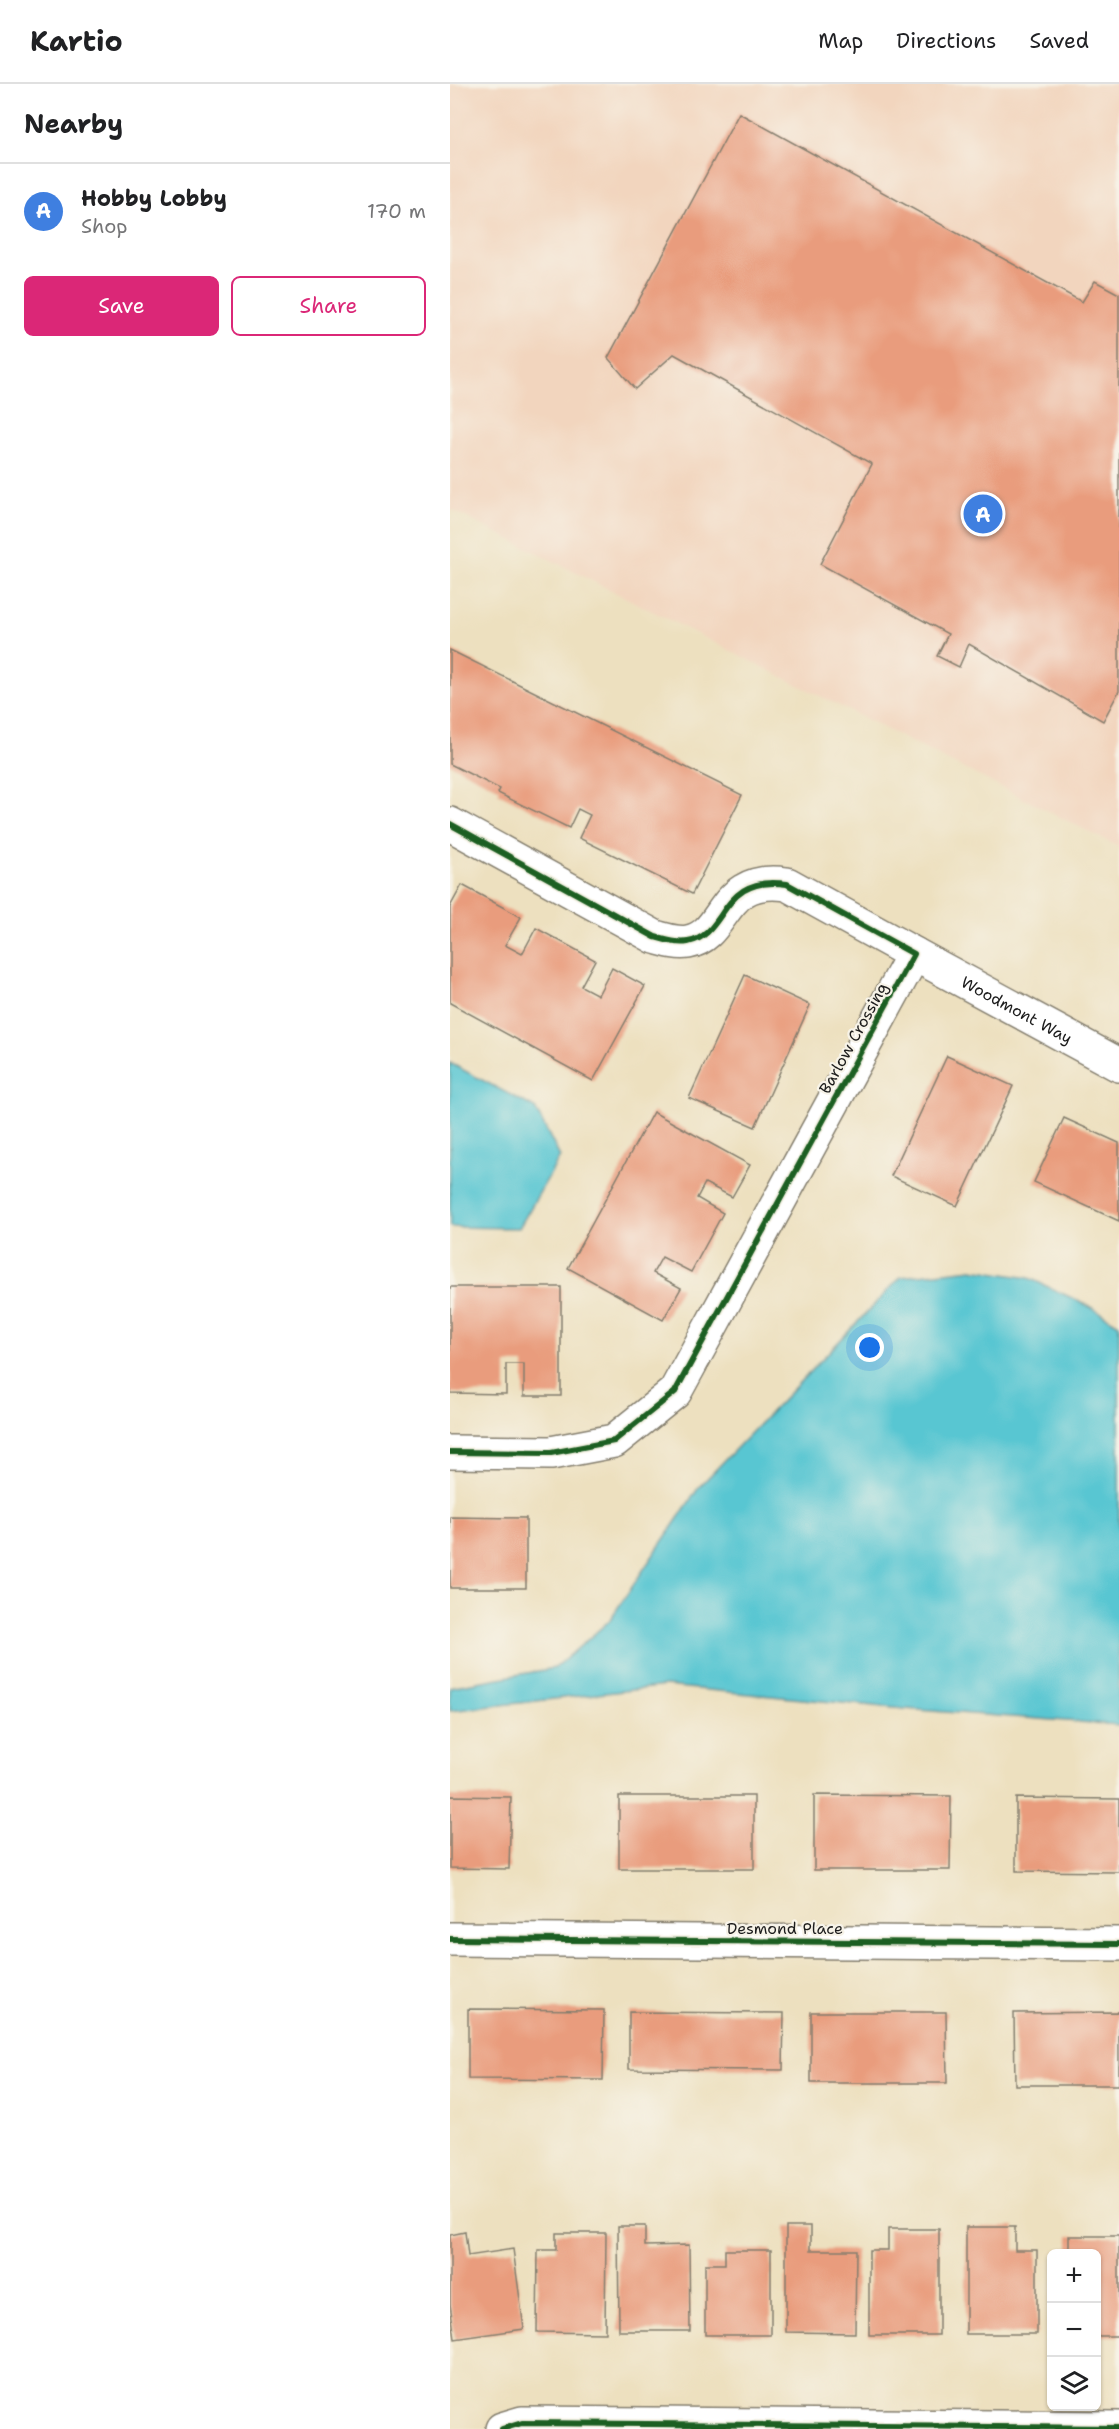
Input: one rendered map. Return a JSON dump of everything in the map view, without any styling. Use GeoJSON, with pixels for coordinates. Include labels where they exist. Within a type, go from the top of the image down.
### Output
{"type":"FeatureCollection","features":[{"type":"Feature","properties":{"kind":"street"},"geometry":{"type":"LineString","coordinates":[[450,824],[655,937],[672,942],[688,942],[703,936],[738,892],[771,881],[787,884],[914,954]]}},
{"type":"Feature","properties":{"kind":"street","name":"Woodmont Way"},"geometry":{"type":"LineString","coordinates":[[914,954],[1119,1065]]}},
{"type":"Feature","properties":{"kind":"street","name":"Barlow Crossing"},"geometry":{"type":"LineString","coordinates":[[450,1452],[551,1453],[614,1442],[675,1392],[914,954]]}},
{"type":"Feature","properties":{"kind":"street","name":"Desmond Place"},"geometry":{"type":"LineString","coordinates":[[450,1939],[1119,1944]]}},
{"type":"Feature","properties":{"kind":"street"},"geometry":{"type":"LineString","coordinates":[[502,2429],[522,2423],[1119,2428]]}},
{"type":"Feature","properties":{"kind":"shaded area"},"geometry":{"type":"Polygon","coordinates":[[[450,84],[1119,84],[1119,847],[450,509],[450,84]]]}},
{"type":"Feature","properties":{"kind":"water"},"geometry":{"type":"Polygon","coordinates":[[[450,1063],[535,1108],[560,1157],[519,1228],[450,1227],[450,1063]]]}},
{"type":"Feature","properties":{"kind":"water"},"geometry":{"type":"Polygon","coordinates":[[[972,1269],[1029,1278],[1087,1305],[1119,1324],[1119,1725],[905,1709],[666,1686],[450,1711],[450,1687],[555,1668],[609,1621],[699,1487],[901,1277],[972,1269]]]}},
{"type":"Feature","properties":{"kind":"building"},"geometry":{"type":"Polygon","coordinates":[[[739,113],[1082,302],[1095,281],[1119,294],[1119,691],[1103,721],[969,644],[959,667],[937,656],[948,634],[820,564],[872,464],[674,354],[635,389],[608,358],[739,113]]]}},
{"type":"Feature","properties":{"kind":"building"},"geometry":{"type":"Polygon","coordinates":[[[450,650],[742,795],[692,894],[579,838],[590,815],[578,809],[569,828],[498,793],[500,789],[450,764],[450,650]]]}},
{"type":"Feature","properties":{"kind":"building"},"geometry":{"type":"Polygon","coordinates":[[[462,885],[521,917],[505,945],[522,954],[536,928],[595,960],[581,986],[598,995],[612,968],[645,986],[593,1081],[450,1003],[450,907],[462,885]]]}},
{"type":"Feature","properties":{"kind":"building"},"geometry":{"type":"Polygon","coordinates":[[[745,975],[810,1005],[755,1127],[689,1098],[745,975]]]}},
{"type":"Feature","properties":{"kind":"building"},"geometry":{"type":"Polygon","coordinates":[[[947,1056],[1013,1086],[957,1206],[891,1176],[947,1056]]]}},
{"type":"Feature","properties":{"kind":"building"},"geometry":{"type":"Polygon","coordinates":[[[653,1112],[750,1165],[732,1197],[705,1183],[697,1198],[723,1213],[691,1272],[662,1257],[653,1273],[681,1288],[663,1320],[568,1268],[653,1112]]]}},
{"type":"Feature","properties":{"kind":"building"},"geometry":{"type":"Polygon","coordinates":[[[1064,1118],[1119,1143],[1119,1221],[1034,1182],[1064,1118]]]}},
{"type":"Feature","properties":{"kind":"building"},"geometry":{"type":"Polygon","coordinates":[[[450,1287],[561,1287],[561,1396],[524,1396],[524,1364],[506,1364],[506,1394],[450,1393],[450,1287]]]}},
{"type":"Feature","properties":{"kind":"building"},"geometry":{"type":"Polygon","coordinates":[[[450,1517],[526,1518],[526,1588],[450,1588],[450,1517]]]}},
{"type":"Feature","properties":{"kind":"building"},"geometry":{"type":"Polygon","coordinates":[[[814,1795],[951,1796],[950,1870],[814,1870],[814,1795]]]}},
{"type":"Feature","properties":{"kind":"building"},"geometry":{"type":"Polygon","coordinates":[[[450,1796],[511,1797],[509,1869],[450,1868],[450,1796]]]}},
{"type":"Feature","properties":{"kind":"building"},"geometry":{"type":"Polygon","coordinates":[[[619,1796],[754,1796],[754,1869],[619,1869],[619,1796]]]}},
{"type":"Feature","properties":{"kind":"building"},"geometry":{"type":"Polygon","coordinates":[[[1016,1798],[1119,1799],[1119,1872],[1016,1871],[1016,1798]]]}},
{"type":"Feature","properties":{"kind":"building"},"geometry":{"type":"Polygon","coordinates":[[[468,2009],[604,2010],[603,2080],[468,2079],[468,2009]]]}},
{"type":"Feature","properties":{"kind":"building"},"geometry":{"type":"Polygon","coordinates":[[[629,2012],[784,2013],[783,2070],[629,2069],[629,2012]]]}},
{"type":"Feature","properties":{"kind":"building"},"geometry":{"type":"Polygon","coordinates":[[[811,2012],[946,2012],[947,2083],[811,2083],[811,2012]]]}},
{"type":"Feature","properties":{"kind":"building"},"geometry":{"type":"Polygon","coordinates":[[[1119,2012],[1119,2085],[1015,2085],[1014,2013],[1119,2012]]]}},
{"type":"Feature","properties":{"kind":"building"},"geometry":{"type":"Polygon","coordinates":[[[618,2226],[645,2226],[645,2246],[689,2245],[690,2331],[619,2331],[618,2226]]]}},
{"type":"Feature","properties":{"kind":"building"},"geometry":{"type":"Polygon","coordinates":[[[786,2226],[811,2226],[811,2250],[856,2250],[855,2333],[786,2332],[786,2226]]]}},
{"type":"Feature","properties":{"kind":"building"},"geometry":{"type":"Polygon","coordinates":[[[966,2227],[1015,2227],[1015,2250],[1037,2250],[1037,2334],[966,2334],[966,2227]]]}},
{"type":"Feature","properties":{"kind":"building"},"geometry":{"type":"Polygon","coordinates":[[[888,2229],[939,2229],[939,2335],[869,2335],[869,2250],[888,2250],[888,2229]]]}},
{"type":"Feature","properties":{"kind":"building"},"geometry":{"type":"Polygon","coordinates":[[[465,2232],[468,2256],[513,2249],[524,2329],[455,2339],[450,2304],[450,2235],[465,2232]]]}},
{"type":"Feature","properties":{"kind":"building"},"geometry":{"type":"Polygon","coordinates":[[[556,2233],[606,2233],[605,2333],[537,2332],[538,2250],[556,2250],[556,2233]]]}},
{"type":"Feature","properties":{"kind":"building"},"geometry":{"type":"Polygon","coordinates":[[[1069,2236],[1119,2236],[1119,2336],[1101,2336],[1101,2249],[1069,2249],[1069,2236]]]}},
{"type":"Feature","properties":{"kind":"building"},"geometry":{"type":"Polygon","coordinates":[[[725,2250],[771,2250],[771,2335],[705,2335],[705,2264],[725,2264],[725,2250]]]}},
{"type":"Feature","properties":{"kind":"cycle path"},"geometry":{"type":"LineString","coordinates":[[450,824],[655,937],[676,942],[688,942],[701,937],[711,929],[736,896],[748,888],[765,883],[787,884],[914,954],[675,1392],[614,1441],[551,1453],[450,1452]]}},
{"type":"Feature","properties":{"kind":"cycle path"},"geometry":{"type":"LineString","coordinates":[[450,1939],[1119,1944]]}},
{"type":"Feature","properties":{"kind":"cycle path"},"geometry":{"type":"LineString","coordinates":[[502,2429],[522,2423],[1119,2428]]}},
{"type":"Feature","properties":{"kind":"place","name":"Hobby Lobby"},"geometry":{"type":"Point","coordinates":[983,514]}}]}
